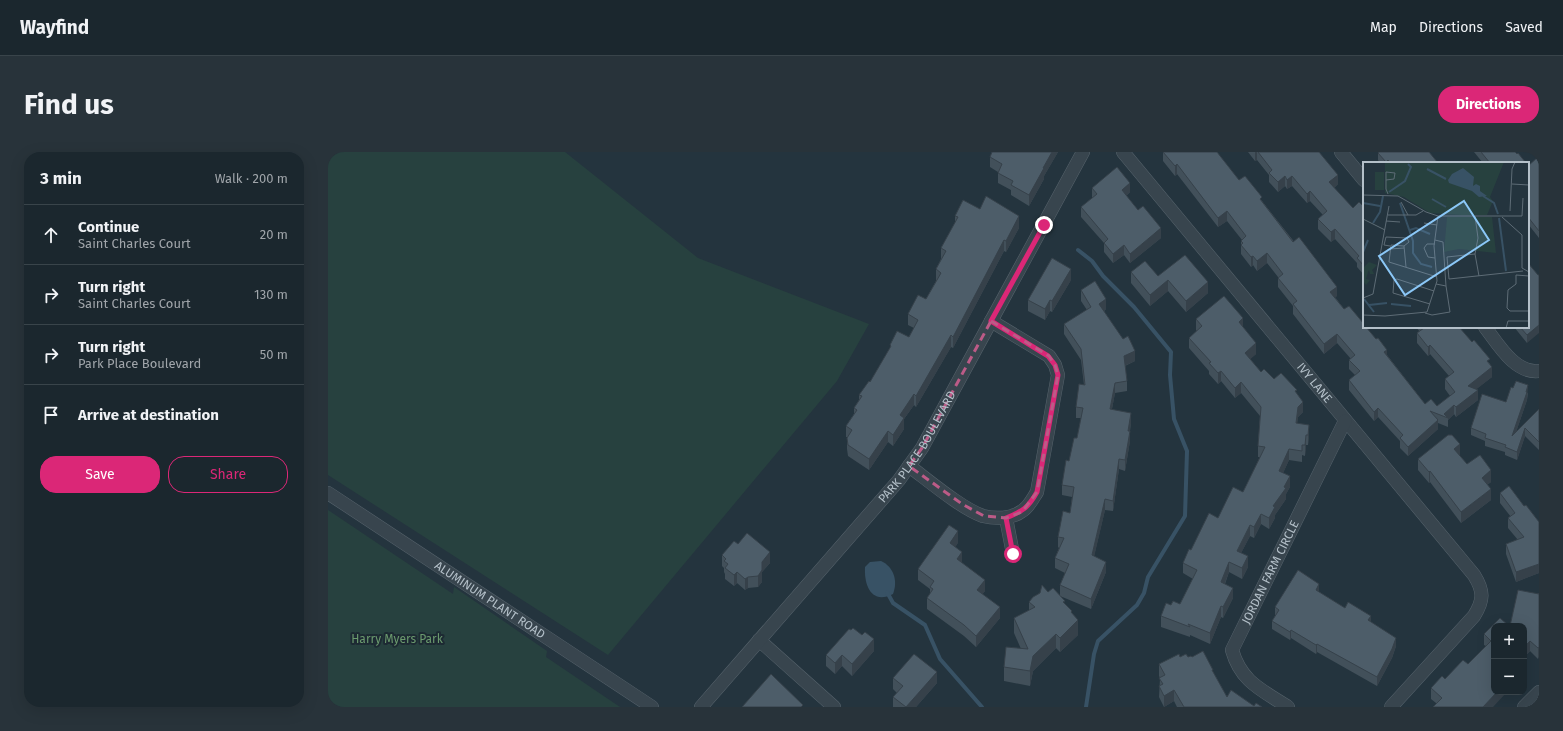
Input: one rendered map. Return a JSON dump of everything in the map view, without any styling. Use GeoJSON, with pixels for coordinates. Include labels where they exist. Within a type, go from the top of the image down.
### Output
{"type":"FeatureCollection","features":[{"type":"Feature","properties":{"kind":"street","name":"PARK PLACE BOULEVARD"},"geometry":{"type":"LineString","coordinates":[[701,707],[899,480],[922,448],[1084,152]]}},
{"type":"Feature","properties":{"kind":"street","name":"IVY LANE"},"geometry":{"type":"LineString","coordinates":[[1123,152],[1474,575],[1479,583],[1482,590],[1481,601],[1477,611],[1470,621],[1391,707]]}},
{"type":"Feature","properties":{"kind":"street"},"geometry":{"type":"LineString","coordinates":[[1341,152],[1363,179]]}},
{"type":"Feature","properties":{"kind":"street"},"geometry":{"type":"LineString","coordinates":[[909,466],[962,504],[984,516],[1006,518],[1022,512],[1037,492],[1058,375],[1055,365],[1048,356],[991,321]]}},
{"type":"Feature","properties":{"kind":"street"},"geometry":{"type":"LineString","coordinates":[[1486,328],[1512,360],[1520,367],[1535,371]]}},
{"type":"Feature","properties":{"kind":"street","name":"JORDAN FARM CIRCLE"},"geometry":{"type":"LineString","coordinates":[[1288,707],[1249,681],[1236,664],[1232,650],[1345,421]]}},
{"type":"Feature","properties":{"kind":"street","name":"ALUMINUM PLANT ROAD"},"geometry":{"type":"LineString","coordinates":[[328,493],[652,707]]}},
{"type":"Feature","properties":{"kind":"street"},"geometry":{"type":"LineString","coordinates":[[1006,518],[1013,554]]}},
{"type":"Feature","properties":{"kind":"street"},"geometry":{"type":"LineString","coordinates":[[759,640],[834,707]]}},
{"type":"Feature","properties":{"kind":"street"},"geometry":{"type":"LineString","coordinates":[[1524,707],[1539,692]]}},
{"type":"Feature","properties":{"kind":"highlighted area"},"geometry":{"type":"Polygon","coordinates":[[[991,321],[1049,356],[1055,365],[1058,375],[1037,492],[1022,512],[1006,518],[984,516],[962,504],[909,466],[922,448],[991,321]]]}},
{"type":"Feature","properties":{"kind":"green space"},"geometry":{"type":"Polygon","coordinates":[[[328,152],[565,152],[698,258],[869,324],[837,381],[608,655],[328,475],[328,152]]]}},
{"type":"Feature","properties":{"kind":"green space","name":"Harry Myers Park"},"geometry":{"type":"Polygon","coordinates":[[[328,510],[453,594],[454,587],[547,651],[546,657],[620,707],[328,707],[328,510]]]}},
{"type":"Feature","properties":{"kind":"water"},"geometry":{"type":"Polygon","coordinates":[[[881,561],[889,567],[895,579],[893,594],[885,597],[874,595],[870,591],[865,574],[865,567],[870,562],[881,561]]]}},
{"type":"Feature","properties":{"kind":"building"},"geometry":{"type":"Polygon","coordinates":[[[992,152],[1052,152],[1029,195],[1011,185],[1013,181],[998,173],[1002,164],[990,157],[992,152]]]}},
{"type":"Feature","properties":{"kind":"building"},"geometry":{"type":"Polygon","coordinates":[[[1163,152],[1217,152],[1239,180],[1245,176],[1262,197],[1260,199],[1293,242],[1299,237],[1337,287],[1330,292],[1344,309],[1349,306],[1363,323],[1363,328],[1367,328],[1376,339],[1378,338],[1387,350],[1384,352],[1425,404],[1431,399],[1437,406],[1455,392],[1445,379],[1454,372],[1430,345],[1428,347],[1417,333],[1424,328],[1460,328],[1472,342],[1474,340],[1490,359],[1487,361],[1492,367],[1468,386],[1478,390],[1456,407],[1454,405],[1444,414],[1448,418],[1430,411],[1438,420],[1408,447],[1400,438],[1403,435],[1378,408],[1374,412],[1349,380],[1360,371],[1349,360],[1355,355],[1337,334],[1324,344],[1293,304],[1297,301],[1278,278],[1283,274],[1267,253],[1257,261],[1253,256],[1251,257],[1241,245],[1243,243],[1241,241],[1246,236],[1227,211],[1218,218],[1177,164],[1175,166],[1163,152]]]}},
{"type":"Feature","properties":{"kind":"building"},"geometry":{"type":"Polygon","coordinates":[[[1258,152],[1319,152],[1338,175],[1329,182],[1353,208],[1359,202],[1363,206],[1363,265],[1357,258],[1359,256],[1335,229],[1331,232],[1318,219],[1327,211],[1310,191],[1307,194],[1292,176],[1287,180],[1285,176],[1278,182],[1269,173],[1272,170],[1258,152]]]}},
{"type":"Feature","properties":{"kind":"building"},"geometry":{"type":"Polygon","coordinates":[[[1429,152],[1437,162],[1389,162],[1388,160],[1386,162],[1378,153],[1429,152]]]}},
{"type":"Feature","properties":{"kind":"building"},"geometry":{"type":"Polygon","coordinates":[[[1481,152],[1515,152],[1517,154],[1518,153],[1525,162],[1489,162],[1481,152]]]}},
{"type":"Feature","properties":{"kind":"building"},"geometry":{"type":"Polygon","coordinates":[[[1539,157],[1539,231],[1529,218],[1529,165],[1539,157]]]}},
{"type":"Feature","properties":{"kind":"building"},"geometry":{"type":"Polygon","coordinates":[[[1117,167],[1130,183],[1122,190],[1138,210],[1143,206],[1161,228],[1130,254],[1124,245],[1113,254],[1104,243],[1108,239],[1081,207],[1097,194],[1092,188],[1117,167]]]}},
{"type":"Feature","properties":{"kind":"building"},"geometry":{"type":"Polygon","coordinates":[[[986,196],[1019,216],[1006,241],[1004,240],[953,337],[951,335],[916,396],[914,394],[900,415],[904,418],[893,435],[888,431],[869,459],[848,445],[847,438],[852,430],[846,426],[857,410],[854,408],[862,396],[859,395],[869,381],[870,382],[891,346],[890,345],[897,331],[909,337],[918,320],[908,314],[918,295],[926,299],[941,273],[936,269],[946,251],[941,248],[958,217],[955,216],[963,200],[980,209],[986,196]]]}},
{"type":"Feature","properties":{"kind":"building"},"geometry":{"type":"Polygon","coordinates":[[[1185,255],[1208,282],[1186,301],[1168,280],[1150,295],[1131,272],[1145,261],[1158,276],[1185,255]]]}},
{"type":"Feature","properties":{"kind":"building"},"geometry":{"type":"Polygon","coordinates":[[[1052,258],[1071,269],[1052,301],[1050,300],[1045,309],[1028,300],[1052,258]]]}},
{"type":"Feature","properties":{"kind":"building"},"geometry":{"type":"Polygon","coordinates":[[[1529,264],[1539,275],[1539,325],[1527,335],[1521,328],[1529,328],[1529,264]]]}},
{"type":"Feature","properties":{"kind":"building"},"geometry":{"type":"Polygon","coordinates":[[[1095,281],[1106,299],[1099,304],[1123,339],[1128,336],[1135,351],[1124,356],[1127,381],[1115,383],[1110,409],[1131,413],[1128,431],[1130,431],[1125,460],[1119,459],[1113,501],[1105,499],[1092,555],[1106,562],[1091,599],[1060,585],[1069,564],[1055,558],[1064,538],[1058,537],[1063,511],[1070,513],[1074,487],[1062,485],[1066,460],[1069,461],[1074,438],[1077,438],[1083,408],[1076,407],[1079,384],[1085,385],[1081,349],[1064,324],[1091,307],[1081,290],[1095,281]]]}},
{"type":"Feature","properties":{"kind":"building"},"geometry":{"type":"Polygon","coordinates":[[[1224,296],[1243,318],[1239,322],[1256,343],[1245,353],[1261,372],[1264,369],[1274,379],[1281,373],[1297,390],[1295,391],[1303,402],[1298,407],[1296,423],[1309,425],[1308,435],[1306,435],[1305,445],[1302,445],[1302,451],[1289,449],[1279,471],[1290,476],[1284,487],[1286,488],[1273,506],[1275,507],[1269,518],[1261,514],[1254,527],[1250,525],[1237,551],[1248,556],[1242,568],[1229,562],[1221,582],[1233,588],[1223,607],[1221,606],[1210,633],[1188,624],[1190,627],[1161,616],[1166,603],[1171,605],[1173,601],[1180,604],[1197,570],[1183,563],[1209,513],[1218,518],[1233,487],[1243,492],[1265,447],[1258,446],[1261,407],[1241,382],[1235,388],[1221,371],[1218,373],[1209,363],[1211,362],[1189,338],[1202,326],[1196,319],[1224,296]]]}},
{"type":"Feature","properties":{"kind":"building"},"geometry":{"type":"Polygon","coordinates":[[[1516,381],[1528,385],[1512,436],[1539,409],[1539,442],[1525,428],[1517,452],[1505,447],[1506,445],[1485,438],[1486,434],[1471,428],[1482,394],[1506,402],[1511,387],[1513,388],[1516,381]]]}},
{"type":"Feature","properties":{"kind":"building"},"geometry":{"type":"Polygon","coordinates":[[[1448,435],[1452,435],[1460,444],[1454,449],[1467,464],[1480,455],[1491,470],[1482,478],[1491,489],[1461,512],[1430,471],[1429,472],[1418,459],[1448,435]]]}},
{"type":"Feature","properties":{"kind":"building"},"geometry":{"type":"Polygon","coordinates":[[[1509,486],[1524,506],[1526,505],[1539,522],[1539,564],[1516,572],[1506,544],[1524,537],[1508,518],[1515,513],[1500,493],[1509,486]]]}},
{"type":"Feature","properties":{"kind":"building"},"geometry":{"type":"Polygon","coordinates":[[[949,525],[958,531],[950,543],[962,552],[957,559],[985,580],[977,590],[1000,607],[976,636],[964,625],[927,598],[933,589],[930,587],[934,581],[918,569],[949,525]]]}},
{"type":"Feature","properties":{"kind":"building"},"geometry":{"type":"Polygon","coordinates":[[[747,533],[770,552],[762,562],[762,570],[758,576],[748,577],[745,579],[737,572],[734,575],[725,568],[728,564],[724,561],[726,559],[722,555],[734,541],[738,544],[747,533]]]}},
{"type":"Feature","properties":{"kind":"building"},"geometry":{"type":"Polygon","coordinates":[[[1298,570],[1319,584],[1316,590],[1345,608],[1348,602],[1371,616],[1368,620],[1396,638],[1392,649],[1377,677],[1291,630],[1290,632],[1272,621],[1279,610],[1275,607],[1298,570]]]}},
{"type":"Feature","properties":{"kind":"building"},"geometry":{"type":"Polygon","coordinates":[[[1042,585],[1048,592],[1053,588],[1065,601],[1063,602],[1078,620],[1060,638],[1056,634],[1033,656],[1030,671],[1004,667],[1006,647],[1028,649],[1014,618],[1035,607],[1029,602],[1033,597],[1040,593],[1042,585]]]}},
{"type":"Feature","properties":{"kind":"building"},"geometry":{"type":"Polygon","coordinates":[[[1518,590],[1539,594],[1539,647],[1538,648],[1530,641],[1527,644],[1527,623],[1511,623],[1518,590]]]}},
{"type":"Feature","properties":{"kind":"building"},"geometry":{"type":"Polygon","coordinates":[[[1500,618],[1506,623],[1495,623],[1500,618]]]}},
{"type":"Feature","properties":{"kind":"building"},"geometry":{"type":"Polygon","coordinates":[[[1491,627],[1491,641],[1484,634],[1491,627]]]}},
{"type":"Feature","properties":{"kind":"building"},"geometry":{"type":"Polygon","coordinates":[[[853,628],[862,635],[865,632],[874,639],[852,664],[842,655],[835,663],[826,655],[849,629],[851,630],[853,628]]]}},
{"type":"Feature","properties":{"kind":"building"},"geometry":{"type":"Polygon","coordinates":[[[1491,641],[1491,695],[1494,695],[1483,707],[1433,707],[1442,698],[1431,688],[1442,676],[1445,679],[1463,660],[1468,664],[1491,641]]]}},
{"type":"Feature","properties":{"kind":"building"},"geometry":{"type":"Polygon","coordinates":[[[1203,651],[1227,697],[1231,690],[1254,706],[1256,703],[1262,707],[1184,707],[1174,690],[1164,696],[1159,686],[1163,684],[1159,678],[1165,675],[1159,664],[1179,654],[1180,657],[1186,654],[1188,657],[1192,657],[1203,651]]]}},
{"type":"Feature","properties":{"kind":"building"},"geometry":{"type":"Polygon","coordinates":[[[914,654],[937,672],[906,707],[893,697],[903,686],[893,678],[914,654]]]}},
{"type":"Feature","properties":{"kind":"building"},"geometry":{"type":"Polygon","coordinates":[[[771,674],[803,705],[801,707],[742,707],[771,674]]]}},
{"type":"Feature","properties":{"kind":"waterway"},"geometry":{"type":"LineString","coordinates":[[1078,250],[1092,261],[1103,276],[1134,307],[1171,352],[1170,375],[1174,419],[1187,451],[1185,516],[1148,577],[1144,593],[1137,605],[1098,641],[1094,654],[1086,707]]}},
{"type":"Feature","properties":{"kind":"waterway"},"geometry":{"type":"LineString","coordinates":[[887,592],[893,603],[925,625],[940,659],[982,707]]}},
{"type":"Feature","properties":{"kind":"route"},"geometry":{"type":"LineString","coordinates":[[1013,554],[1006,518],[1022,512],[1037,492],[1058,375],[1055,365],[1048,356],[991,321],[1044,225]]}}]}
